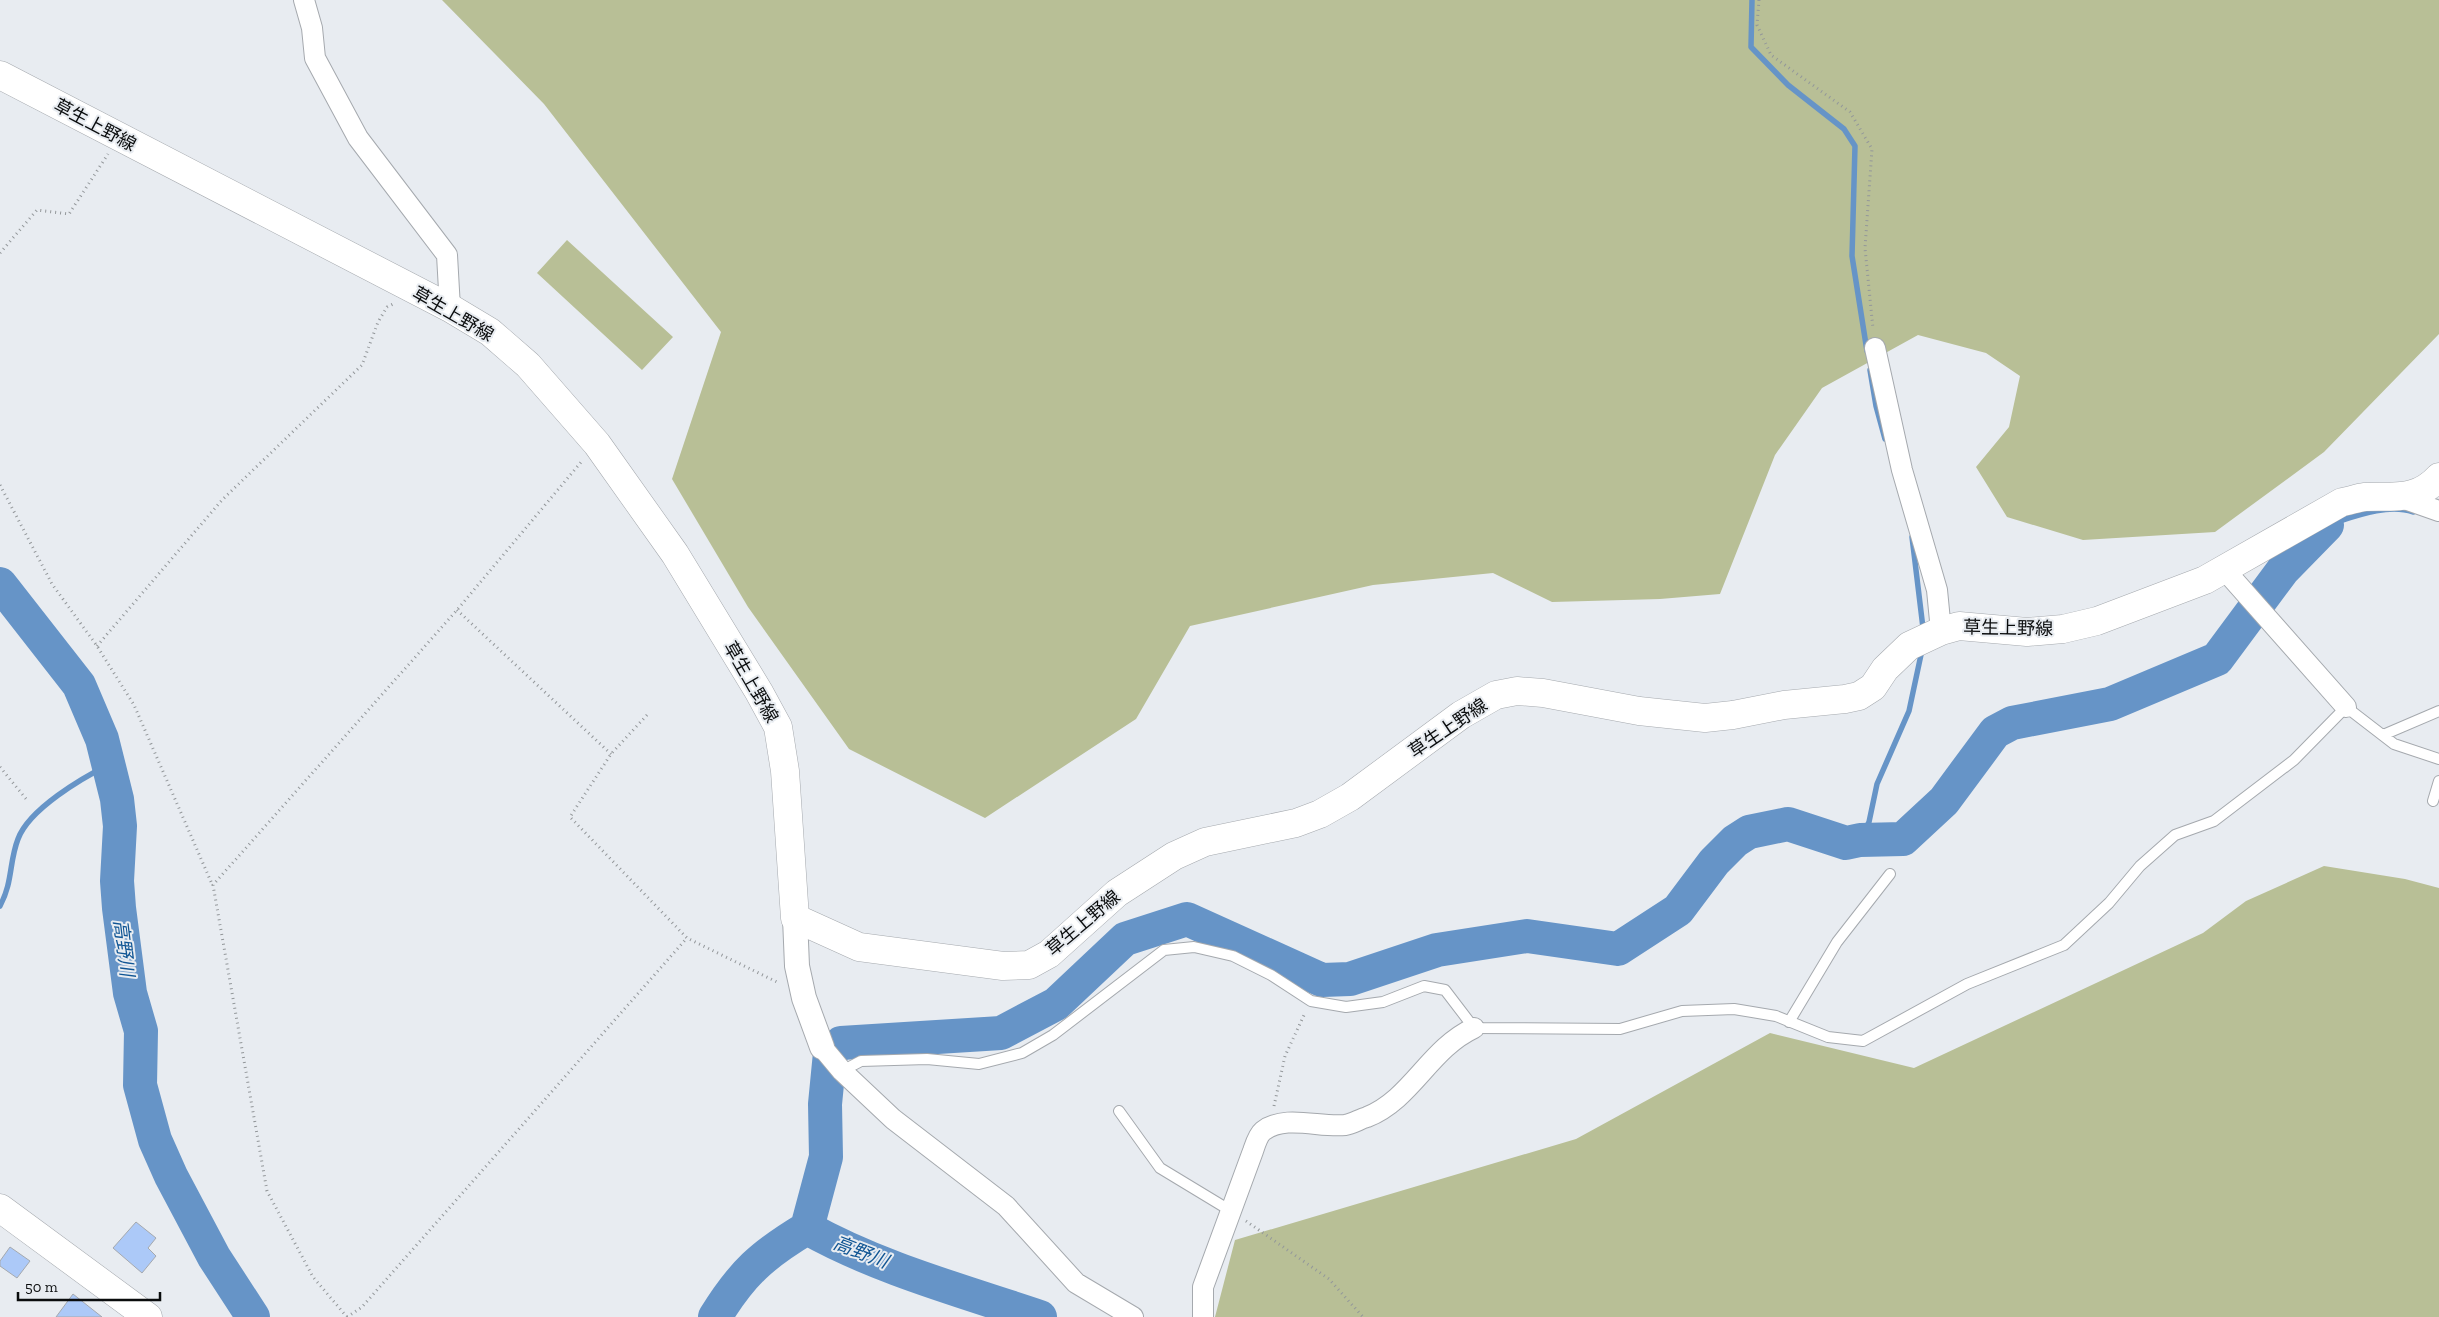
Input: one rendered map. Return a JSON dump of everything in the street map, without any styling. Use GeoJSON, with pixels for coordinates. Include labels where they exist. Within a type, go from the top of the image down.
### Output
{"type":"FeatureCollection","features":[{"type":"Feature","properties":{"kind":"main road","name":"草生上野線"},"geometry":{"type":"LineString","coordinates":[[0,75],[450,308],[490,332],[528,365],[597,444],[675,554],[759,692],[778,727],[785,771],[795,918],[859,947],[994,965],[1029,965],[1049,954],[1117,893],[1174,856],[1205,842],[1296,823],[1320,814],[1350,797],[1461,715],[1496,695],[1517,691],[1543,692],[1639,711],[1706,718],[1784,705],[1859,696],[1873,687],[1909,646],[1941,631],[1959,626],[2027,632],[2063,629],[2106,618],[2205,580],[2223,568],[2342,502],[2363,497],[2402,498],[2429,488],[2439,477]]}},
{"type":"Feature","properties":{"kind":"main road"},"geometry":{"type":"LineString","coordinates":[[0,1208],[148,1317]]}},
{"type":"Feature","properties":{"kind":"street"},"geometry":{"type":"LineString","coordinates":[[304,0],[312,28],[316,58],[358,138],[447,255],[450,308]]}},
{"type":"Feature","properties":{"kind":"street"},"geometry":{"type":"LineString","coordinates":[[1875,348],[1902,470],[1937,590],[1941,631]]}},
{"type":"Feature","properties":{"kind":"street"},"geometry":{"type":"LineString","coordinates":[[2402,498],[2439,511]]}},
{"type":"Feature","properties":{"kind":"street"},"geometry":{"type":"LineString","coordinates":[[2223,568],[2346,707]]}},
{"type":"Feature","properties":{"kind":"street"},"geometry":{"type":"LineString","coordinates":[[795,918],[797,966],[804,998],[822,1047],[842,1071],[893,1119],[1006,1206],[1076,1283],[1133,1317]]}},
{"type":"Feature","properties":{"kind":"street"},"geometry":{"type":"LineString","coordinates":[[1203,1317],[1203,1287],[1252,1151],[1262,1132],[1279,1123],[1346,1125],[1379,1112],[1403,1094],[1434,1057],[1457,1036],[1474,1028]]}},
{"type":"Feature","properties":{"kind":"lane"},"geometry":{"type":"LineString","coordinates":[[842,1071],[861,1061],[928,1059],[979,1064],[1022,1053],[1053,1035],[1164,950],[1194,948],[1233,956],[1270,975],[1311,1001],[1346,1007],[1383,1002],[1424,986],[1445,990],[1474,1028],[1620,1029],[1682,1011],[1734,1009],[1776,1016],[1828,1037],[1863,1041],[1968,984],[2064,945],[2109,903],[2140,866],[2175,835],[2214,821],[2221,816],[2294,760],[2346,707],[2394,744],[2439,759]]}},
{"type":"Feature","properties":{"kind":"lane"},"geometry":{"type":"LineString","coordinates":[[2383,735],[2439,711]]}},
{"type":"Feature","properties":{"kind":"lane"},"geometry":{"type":"LineString","coordinates":[[2432,801],[2439,781]]}},
{"type":"Feature","properties":{"kind":"lane"},"geometry":{"type":"LineString","coordinates":[[1790,1022],[1837,942],[1890,874]]}},
{"type":"Feature","properties":{"kind":"lane"},"geometry":{"type":"LineString","coordinates":[[1119,1111],[1160,1168],[1231,1210]]}},
{"type":"Feature","properties":{"kind":"path"},"geometry":{"type":"LineString","coordinates":[[1760,0],[1756,26],[1771,55],[1850,112],[1872,149],[1865,248],[1875,348]]}},
{"type":"Feature","properties":{"kind":"path"},"geometry":{"type":"LineString","coordinates":[[0,253],[38,210],[68,214],[119,137]]}},
{"type":"Feature","properties":{"kind":"path"},"geometry":{"type":"LineString","coordinates":[[97,646],[222,500],[362,364],[378,322],[387,307],[414,291]]}},
{"type":"Feature","properties":{"kind":"path"},"geometry":{"type":"LineString","coordinates":[[213,885],[457,610],[597,444]]}},
{"type":"Feature","properties":{"kind":"path"},"geometry":{"type":"LineString","coordinates":[[0,484],[52,584],[97,646],[134,704],[213,885],[267,1191],[313,1277],[347,1317],[362,1307],[687,938]]}},
{"type":"Feature","properties":{"kind":"path"},"geometry":{"type":"LineString","coordinates":[[457,610],[611,754]]}},
{"type":"Feature","properties":{"kind":"path"},"geometry":{"type":"LineString","coordinates":[[647,715],[611,754],[570,817],[687,938],[764,974],[804,998]]}},
{"type":"Feature","properties":{"kind":"path"},"geometry":{"type":"LineString","coordinates":[[0,767],[27,800]]}},
{"type":"Feature","properties":{"kind":"path"},"geometry":{"type":"LineString","coordinates":[[1269,1128],[1284,1056],[1311,1001]]}},
{"type":"Feature","properties":{"kind":"path"},"geometry":{"type":"LineString","coordinates":[[1231,1210],[1329,1279],[1363,1317]]}},
{"type":"Feature","properties":{"kind":"green space"},"geometry":{"type":"Polygon","coordinates":[[[442,0],[2439,0],[2439,334],[2324,452],[2215,532],[2083,540],[2007,517],[1976,467],[2009,427],[2020,376],[1986,353],[1918,335],[1822,388],[1775,455],[1720,594],[1660,599],[1552,602],[1493,573],[1373,585],[1190,626],[1136,719],[985,818],[849,749],[748,607],[672,479],[721,332],[544,104],[442,0]]]}},
{"type":"Feature","properties":{"kind":"green space"},"geometry":{"type":"Polygon","coordinates":[[[567,240],[673,337],[642,370],[537,273],[567,240]]]}},
{"type":"Feature","properties":{"kind":"green space"},"geometry":{"type":"Polygon","coordinates":[[[2324,866],[2405,879],[2439,888],[2439,1317],[1215,1317],[1235,1240],[1576,1139],[1770,1033],[1914,1068],[2203,933],[2246,901],[2324,866]]]}},
{"type":"Feature","properties":{"kind":"building"},"geometry":{"type":"Polygon","coordinates":[[[136,1222],[156,1238],[148,1248],[156,1256],[142,1273],[113,1248],[136,1222]]]}},
{"type":"Feature","properties":{"kind":"building"},"geometry":{"type":"Polygon","coordinates":[[[10,1247],[30,1261],[17,1278],[0,1266],[0,1261],[10,1247]]]}},
{"type":"Feature","properties":{"kind":"building"},"geometry":{"type":"Polygon","coordinates":[[[73,1294],[102,1317],[56,1317],[73,1294]]]}},
{"type":"Feature","properties":{"kind":"waterway"},"geometry":{"type":"LineString","coordinates":[[1752,0],[1751,47],[1788,85],[1844,129],[1855,146],[1852,256],[1867,351]]}},
{"type":"Feature","properties":{"kind":"waterway"},"geometry":{"type":"LineString","coordinates":[[1870,370],[1876,406],[1885,439]]}},
{"type":"Feature","properties":{"kind":"waterway"},"geometry":{"type":"LineString","coordinates":[[2327,525],[2381,510],[2392,509],[2413,512]]}},
{"type":"Feature","properties":{"kind":"waterway"},"geometry":{"type":"LineString","coordinates":[[807,1228],[826,1157],[825,1104],[830,1053],[841,1043],[1001,1033],[1056,1004],[1125,939],[1187,919],[1322,980],[1350,979],[1437,950],[1527,936],[1618,949],[1678,910],[1714,862],[1735,841],[1749,832],[1788,824],[1846,843],[1860,840],[1903,839],[1944,801],[1995,732],[2012,723],[2110,704],[2217,659],[2283,570],[2327,525]]}},
{"type":"Feature","properties":{"kind":"waterway"},"geometry":{"type":"LineString","coordinates":[[1912,537],[1923,628]]}},
{"type":"Feature","properties":{"kind":"waterway","name":"高野川"},"geometry":{"type":"LineString","coordinates":[[0,584],[79,685],[102,739],[117,799],[120,826],[117,881],[119,908],[130,993],[141,1031],[140,1085],[155,1140],[171,1176],[214,1257],[253,1317]]}},
{"type":"Feature","properties":{"kind":"waterway"},"geometry":{"type":"LineString","coordinates":[[1860,840],[1869,822],[1877,784],[1909,711],[1922,650]]}},
{"type":"Feature","properties":{"kind":"waterway"},"geometry":{"type":"LineString","coordinates":[[0,906],[7,889],[15,847],[24,828],[45,806],[71,786],[110,764]]}},
{"type":"Feature","properties":{"kind":"waterway","name":"高野川"},"geometry":{"type":"LineString","coordinates":[[807,1228],[892,1267],[1040,1317]]}},
{"type":"Feature","properties":{"kind":"waterway","name":"高野川"},"geometry":{"type":"LineString","coordinates":[[715,1317],[734,1288],[754,1266],[777,1247],[807,1228]]}}]}
